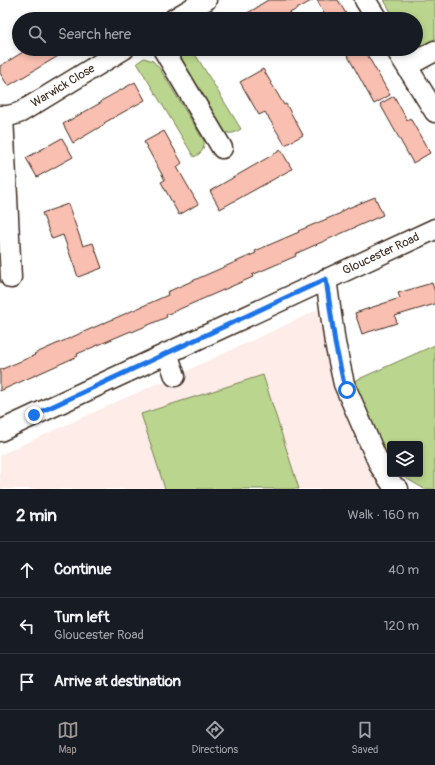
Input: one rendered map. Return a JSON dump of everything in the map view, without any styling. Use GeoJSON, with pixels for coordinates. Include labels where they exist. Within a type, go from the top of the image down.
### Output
{"type":"FeatureCollection","features":[{"type":"Feature","properties":{"kind":"street"},"geometry":{"type":"LineString","coordinates":[[186,12],[206,0]]}},
{"type":"Feature","properties":{"kind":"street"},"geometry":{"type":"LineString","coordinates":[[365,0],[373,12]]}},
{"type":"Feature","properties":{"kind":"street"},"geometry":{"type":"LineString","coordinates":[[407,66],[435,51]]}},
{"type":"Feature","properties":{"kind":"street","name":"Warwick Close"},"geometry":{"type":"LineString","coordinates":[[1,116],[12,116],[21,112],[113,56]]}},
{"type":"Feature","properties":{"kind":"street"},"geometry":{"type":"LineString","coordinates":[[167,56],[222,148]]}},
{"type":"Feature","properties":{"kind":"street"},"geometry":{"type":"LineString","coordinates":[[401,56],[435,112]]}},
{"type":"Feature","properties":{"kind":"street"},"geometry":{"type":"LineString","coordinates":[[1,116],[11,278]]}},
{"type":"Feature","properties":{"kind":"street","name":"Gloucester Road"},"geometry":{"type":"LineString","coordinates":[[0,431],[435,229]]}},
{"type":"Feature","properties":{"kind":"street"},"geometry":{"type":"LineString","coordinates":[[326,279],[335,343],[344,384],[380,466],[394,487],[398,489]]}},
{"type":"Feature","properties":{"kind":"street"},"geometry":{"type":"LineString","coordinates":[[167,354],[176,376]]}},
{"type":"Feature","properties":{"kind":"shaded area"},"geometry":{"type":"Polygon","coordinates":[[[322,308],[347,390],[382,489],[0,489],[0,455],[156,384],[182,377],[190,369],[322,308]]]}},
{"type":"Feature","properties":{"kind":"green space"},"geometry":{"type":"Polygon","coordinates":[[[384,0],[435,0],[435,39],[423,46],[423,12],[391,12],[384,0]]]}},
{"type":"Feature","properties":{"kind":"green space"},"geometry":{"type":"Polygon","coordinates":[[[196,56],[241,129],[231,133],[221,130],[178,57],[196,56]]]}},
{"type":"Feature","properties":{"kind":"green space"},"geometry":{"type":"Polygon","coordinates":[[[144,58],[153,61],[160,69],[204,141],[202,151],[194,157],[137,63],[144,58]]]}},
{"type":"Feature","properties":{"kind":"green space"},"geometry":{"type":"Polygon","coordinates":[[[435,345],[435,489],[424,489],[404,477],[423,477],[423,441],[387,441],[387,458],[352,382],[435,345]]]}},
{"type":"Feature","properties":{"kind":"green space"},"geometry":{"type":"Polygon","coordinates":[[[263,375],[299,489],[165,489],[141,414],[263,375]]]}},
{"type":"Feature","properties":{"kind":"building"},"geometry":{"type":"Polygon","coordinates":[[[268,0],[313,0],[292,12],[249,12],[268,0]]]}},
{"type":"Feature","properties":{"kind":"building"},"geometry":{"type":"Polygon","coordinates":[[[317,0],[338,0],[345,12],[323,12],[317,0]]]}},
{"type":"Feature","properties":{"kind":"building"},"geometry":{"type":"Polygon","coordinates":[[[16,56],[58,56],[8,86],[0,73],[0,66],[16,56]]]}},
{"type":"Feature","properties":{"kind":"building"},"geometry":{"type":"Polygon","coordinates":[[[348,56],[368,56],[390,95],[374,104],[348,56]]]}},
{"type":"Feature","properties":{"kind":"building"},"geometry":{"type":"Polygon","coordinates":[[[263,69],[284,105],[286,104],[303,135],[285,145],[265,112],[259,115],[240,82],[263,69]]]}},
{"type":"Feature","properties":{"kind":"building"},"geometry":{"type":"Polygon","coordinates":[[[135,82],[145,100],[104,123],[105,124],[73,143],[63,124],[135,82]]]}},
{"type":"Feature","properties":{"kind":"building"},"geometry":{"type":"Polygon","coordinates":[[[394,96],[407,120],[410,118],[430,153],[413,163],[380,104],[394,96]]]}},
{"type":"Feature","properties":{"kind":"building"},"geometry":{"type":"Polygon","coordinates":[[[164,131],[182,163],[177,167],[198,204],[179,215],[161,182],[165,180],[144,142],[164,131]]]}},
{"type":"Feature","properties":{"kind":"building"},"geometry":{"type":"Polygon","coordinates":[[[62,138],[73,157],[37,177],[26,158],[62,138]]]}},
{"type":"Feature","properties":{"kind":"building"},"geometry":{"type":"Polygon","coordinates":[[[281,150],[292,169],[220,209],[210,191],[281,150]]]}},
{"type":"Feature","properties":{"kind":"building"},"geometry":{"type":"Polygon","coordinates":[[[375,197],[383,215],[295,254],[296,256],[252,275],[253,277],[166,315],[167,317],[77,354],[78,356],[0,391],[0,370],[168,295],[167,292],[256,253],[255,251],[375,197]]]}},
{"type":"Feature","properties":{"kind":"building"},"geometry":{"type":"Polygon","coordinates":[[[68,204],[83,246],[93,243],[102,268],[78,277],[63,235],[52,239],[42,213],[68,204]]]}},
{"type":"Feature","properties":{"kind":"building"},"geometry":{"type":"Polygon","coordinates":[[[432,283],[435,292],[435,304],[395,316],[397,323],[362,334],[355,313],[400,298],[398,293],[432,283]]]}},
{"type":"Feature","properties":{"kind":"route"},"geometry":{"type":"LineString","coordinates":[[34,415],[326,279],[335,343],[344,384],[347,390]]}}]}
